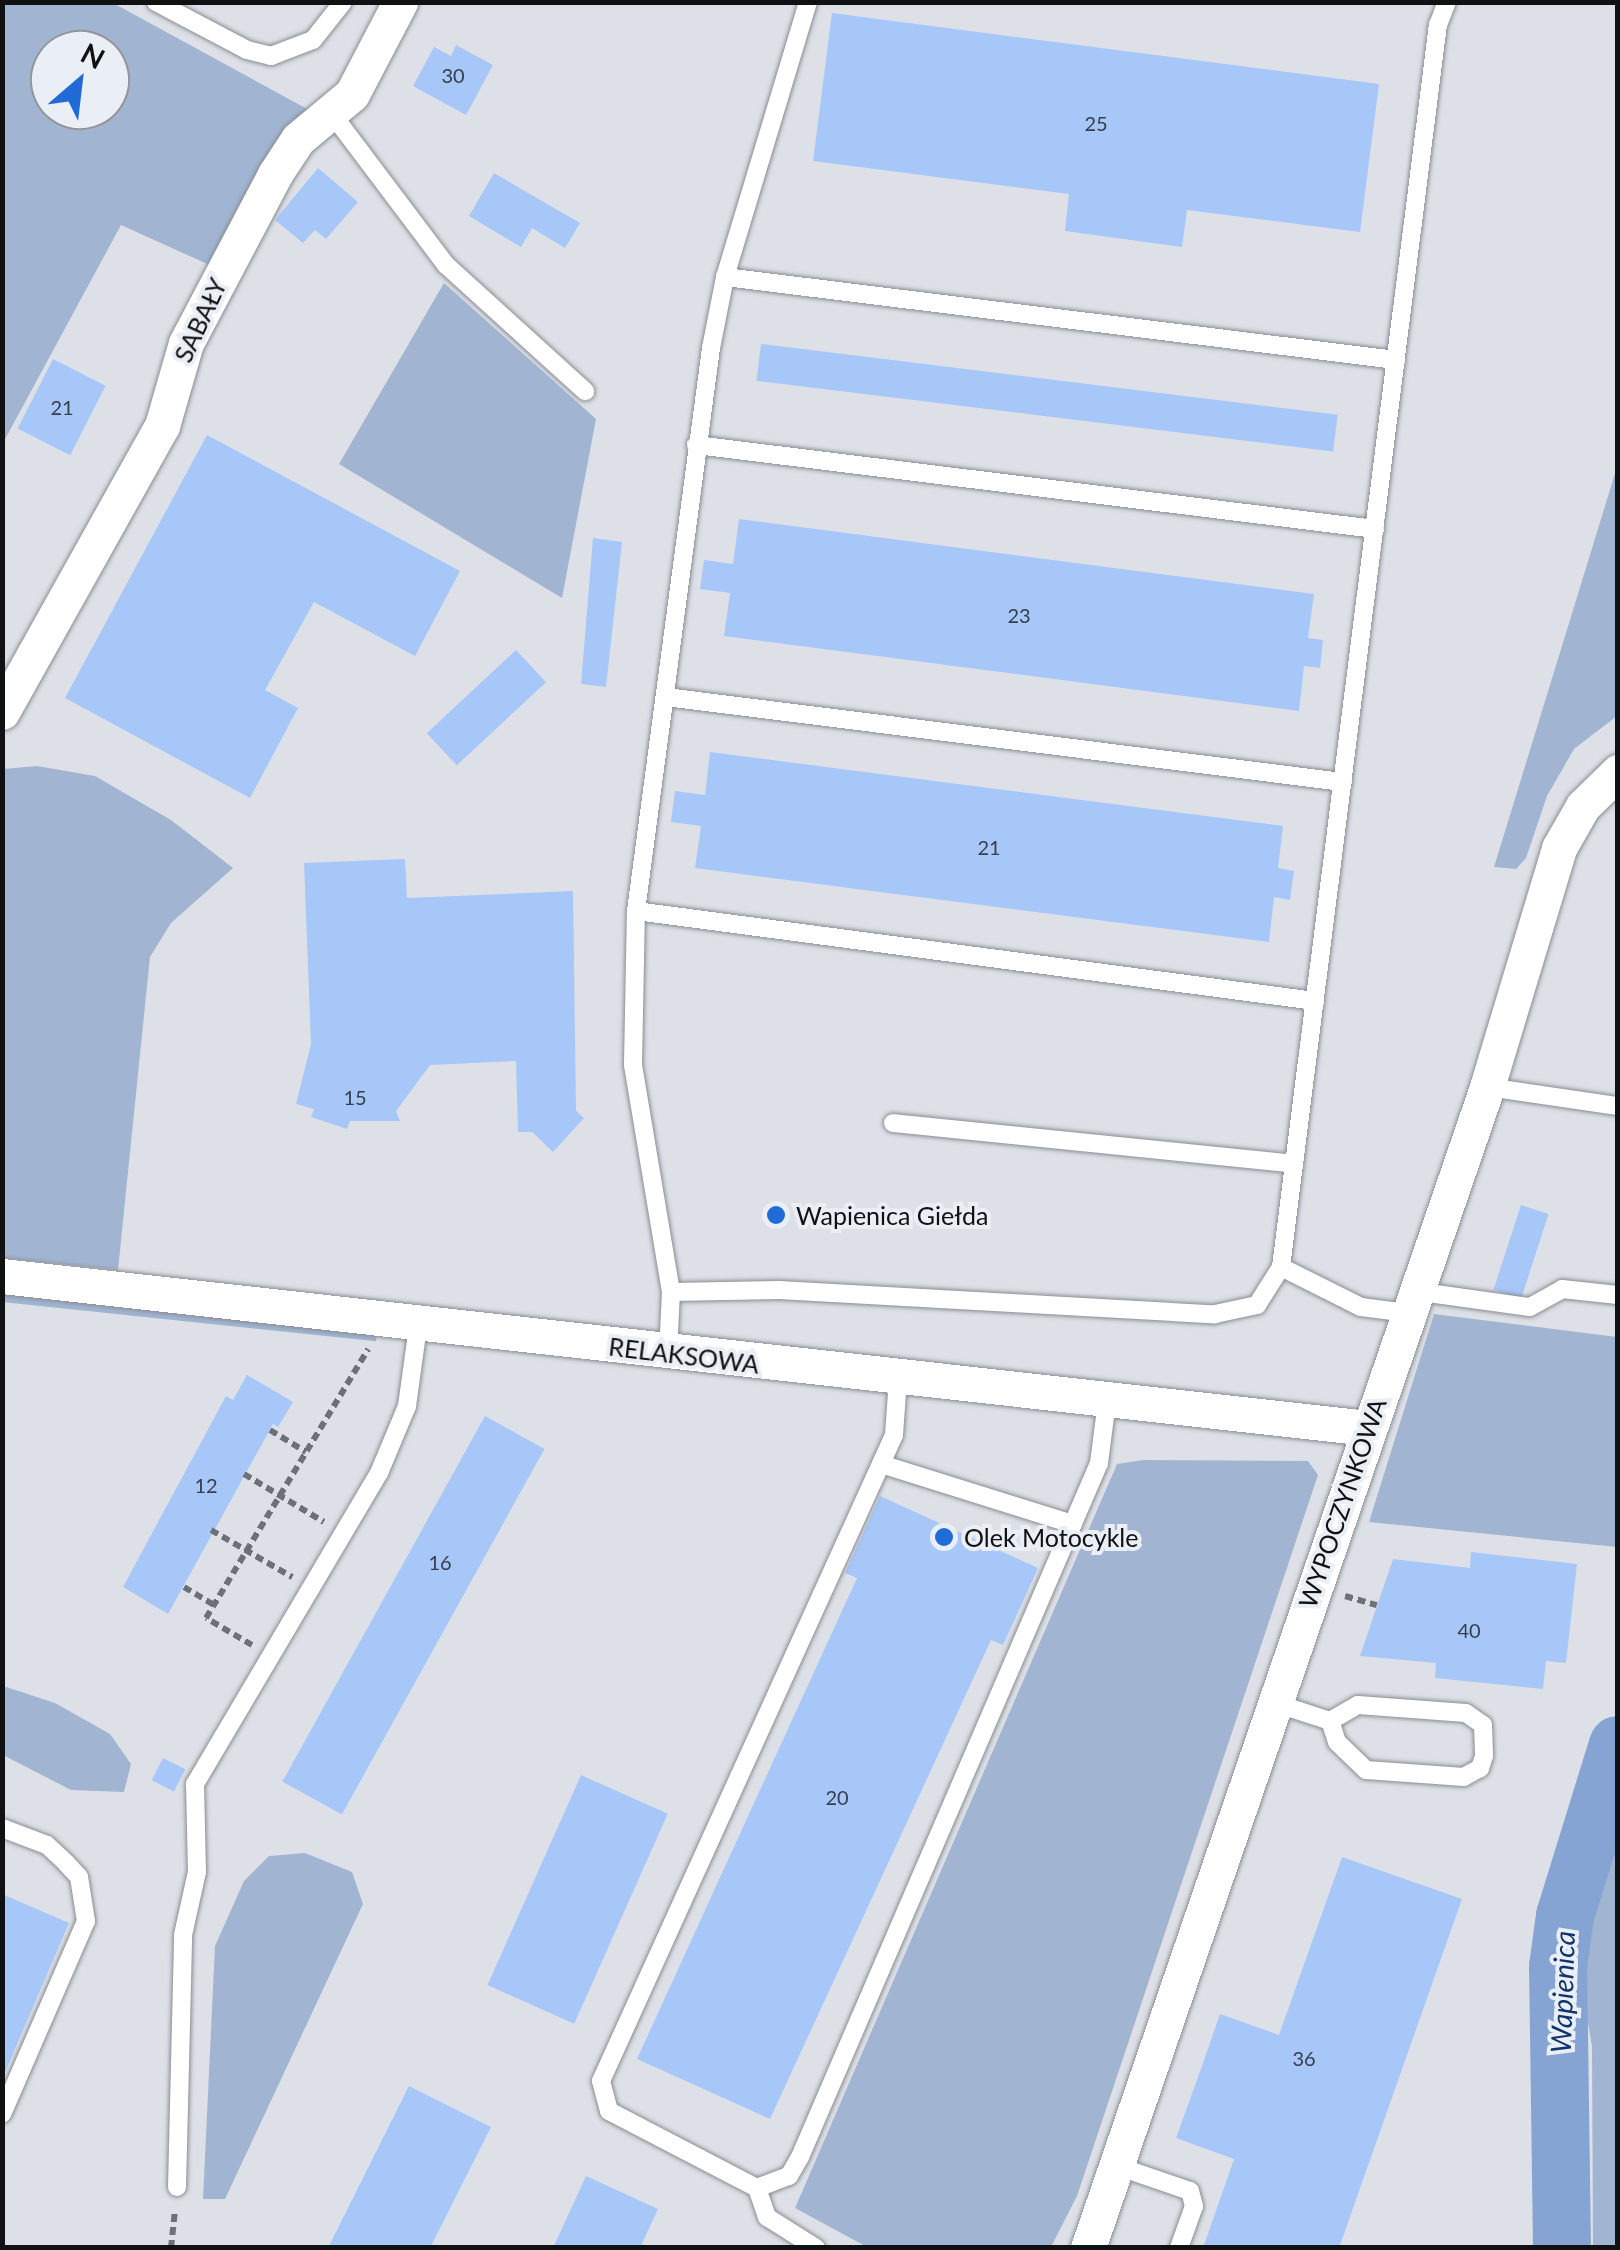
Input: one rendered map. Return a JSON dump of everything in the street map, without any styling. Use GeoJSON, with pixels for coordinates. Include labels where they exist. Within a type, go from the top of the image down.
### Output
{"type":"FeatureCollection","features":[{"type":"Feature","properties":{"kind":"street","name":"SABAŁY"},"geometry":{"type":"LineString","coordinates":[[2,712],[162,426],[186,343],[275,174],[298,140],[334,114],[368,69],[400,2]]}},
{"type":"Feature","properties":{"kind":"street","name":"WYPOCZYNKOWA"},"geometry":{"type":"LineString","coordinates":[[1088,2248],[1487,1087],[1559,848],[1584,806],[1618,772]]}},
{"type":"Feature","properties":{"kind":"street","name":"RELAKSOWA"},"geometry":{"type":"LineString","coordinates":[[2,1276],[419,1320],[668,1354],[1367,1428]]}},
{"type":"Feature","properties":{"kind":"lane"},"geometry":{"type":"LineString","coordinates":[[156,2],[247,50],[270,56],[313,40],[344,2]]}},
{"type":"Feature","properties":{"kind":"lane"},"geometry":{"type":"LineString","coordinates":[[668,1354],[671,1292],[633,1064],[636,911],[696,445],[725,277],[808,2]]}},
{"type":"Feature","properties":{"kind":"lane"},"geometry":{"type":"LineString","coordinates":[[671,1292],[780,1290],[1215,1314],[1257,1305],[1281,1266],[1438,25],[1447,2]]}},
{"type":"Feature","properties":{"kind":"lane"},"geometry":{"type":"LineString","coordinates":[[334,114],[446,265],[585,391]]}},
{"type":"Feature","properties":{"kind":"lane"},"geometry":{"type":"LineString","coordinates":[[725,277],[1396,360]]}},
{"type":"Feature","properties":{"kind":"lane"},"geometry":{"type":"LineString","coordinates":[[696,445],[1375,530]]}},
{"type":"Feature","properties":{"kind":"lane"},"geometry":{"type":"LineString","coordinates":[[666,697],[1343,782]]}},
{"type":"Feature","properties":{"kind":"lane"},"geometry":{"type":"LineString","coordinates":[[636,911],[1315,1001]]}},
{"type":"Feature","properties":{"kind":"lane"},"geometry":{"type":"LineString","coordinates":[[1487,1087],[1618,1106]]}},
{"type":"Feature","properties":{"kind":"lane"},"geometry":{"type":"LineString","coordinates":[[893,1123],[1294,1164]]}},
{"type":"Feature","properties":{"kind":"lane"},"geometry":{"type":"LineString","coordinates":[[1281,1266],[1361,1306],[1410,1302],[1530,1307],[1562,1289],[1618,1294]]}},
{"type":"Feature","properties":{"kind":"lane"},"geometry":{"type":"LineString","coordinates":[[177,2188],[183,1934],[197,1872],[191,1807],[195,1784],[344,1534],[396,1437],[415,1368],[419,1320]]}},
{"type":"Feature","properties":{"kind":"lane"},"geometry":{"type":"LineString","coordinates":[[816,2248],[767,2217],[758,2188],[609,2111],[600,2080],[894,1435],[898,1379]]}},
{"type":"Feature","properties":{"kind":"lane"},"geometry":{"type":"LineString","coordinates":[[758,2188],[789,2176],[800,2157],[1099,1463],[1107,1401]]}},
{"type":"Feature","properties":{"kind":"lane"},"geometry":{"type":"LineString","coordinates":[[881,1464],[1073,1524]]}},
{"type":"Feature","properties":{"kind":"lane"},"geometry":{"type":"LineString","coordinates":[[1275,1703],[1330,1721],[1358,1705],[1466,1712],[1482,1725],[1484,1756],[1480,1768],[1464,1777],[1366,1770],[1337,1742],[1330,1721]]}},
{"type":"Feature","properties":{"kind":"lane"},"geometry":{"type":"LineString","coordinates":[[2,1828],[47,1845],[66,1862],[79,1877],[86,1921],[2,2114]]}},
{"type":"Feature","properties":{"kind":"lane"},"geometry":{"type":"LineString","coordinates":[[1118,2166],[1190,2191],[1194,2206],[1179,2248]]}},
{"type":"Feature","properties":{"kind":"path"},"geometry":{"type":"LineString","coordinates":[[271,1656],[206,1618],[368,1348]]}},
{"type":"Feature","properties":{"kind":"path"},"geometry":{"type":"LineString","coordinates":[[270,1430],[306,1452]]}},
{"type":"Feature","properties":{"kind":"path"},"geometry":{"type":"LineString","coordinates":[[244,1474],[344,1534]]}},
{"type":"Feature","properties":{"kind":"path"},"geometry":{"type":"LineString","coordinates":[[211,1530],[311,1588]]}},
{"type":"Feature","properties":{"kind":"path"},"geometry":{"type":"LineString","coordinates":[[184,1587],[214,1605]]}},
{"type":"Feature","properties":{"kind":"path"},"geometry":{"type":"LineString","coordinates":[[171,2248],[177,2188]]}},
{"type":"Feature","properties":{"kind":"shaded area"},"geometry":{"type":"Polygon","coordinates":[[[3,3],[113,3],[309,110],[214,267],[121,225],[3,443],[3,3]]]}},
{"type":"Feature","properties":{"kind":"shaded area"},"geometry":{"type":"Polygon","coordinates":[[[444,283],[596,419],[562,598],[339,464],[444,283]]]}},
{"type":"Feature","properties":{"kind":"shaded area"},"geometry":{"type":"Polygon","coordinates":[[[1617,467],[1617,716],[1574,749],[1547,796],[1526,858],[1516,869],[1494,867],[1617,467]]]}},
{"type":"Feature","properties":{"kind":"shaded area"},"geometry":{"type":"Polygon","coordinates":[[[37,766],[95,776],[171,820],[233,868],[171,923],[150,957],[118,1270],[3,1258],[3,769],[37,766]]]}},
{"type":"Feature","properties":{"kind":"shaded area"},"geometry":{"type":"Polygon","coordinates":[[[3,1293],[377,1332],[376,1341],[2,1302],[3,1293]]]}},
{"type":"Feature","properties":{"kind":"shaded area"},"geometry":{"type":"Polygon","coordinates":[[[1434,1314],[1617,1337],[1617,1547],[1369,1522],[1434,1314]]]}},
{"type":"Feature","properties":{"kind":"shaded area"},"geometry":{"type":"Polygon","coordinates":[[[1143,1460],[1308,1461],[1318,1475],[1077,2196],[1051,2247],[867,2247],[795,2208],[1117,1464],[1143,1460]]]}},
{"type":"Feature","properties":{"kind":"shaded area"},"geometry":{"type":"Polygon","coordinates":[[[3,1686],[55,1703],[110,1734],[131,1764],[124,1792],[71,1790],[3,1755],[3,1686]]]}},
{"type":"Feature","properties":{"kind":"shaded area"},"geometry":{"type":"Polygon","coordinates":[[[1617,1770],[1617,2247],[1593,2247],[1592,2046],[1573,1938],[1617,1770]]]}},
{"type":"Feature","properties":{"kind":"shaded area"},"geometry":{"type":"Polygon","coordinates":[[[305,1853],[352,1872],[363,1904],[225,2199],[203,2199],[215,1946],[244,1881],[269,1856],[305,1853]]]}},
{"type":"Feature","properties":{"kind":"building"},"geometry":{"type":"Polygon","coordinates":[[[832,13],[1379,84],[1360,232],[1187,210],[1182,247],[1065,231],[1069,194],[813,161],[832,13]]]}},
{"type":"Feature","properties":{"kind":"building"},"geometry":{"type":"Polygon","coordinates":[[[456,45],[493,65],[466,115],[413,86],[434,47],[451,56],[456,45]]]}},
{"type":"Feature","properties":{"kind":"building"},"geometry":{"type":"Polygon","coordinates":[[[318,168],[358,202],[326,239],[315,230],[303,243],[275,220],[318,168]]]}},
{"type":"Feature","properties":{"kind":"building"},"geometry":{"type":"Polygon","coordinates":[[[494,173],[580,223],[565,248],[532,228],[521,247],[469,216],[494,173]]]}},
{"type":"Feature","properties":{"kind":"building"},"geometry":{"type":"Polygon","coordinates":[[[761,344],[1338,415],[1333,452],[756,381],[761,344]]]}},
{"type":"Feature","properties":{"kind":"building"},"geometry":{"type":"Polygon","coordinates":[[[53,359],[106,386],[70,455],[18,428],[53,359]]]}},
{"type":"Feature","properties":{"kind":"building"},"geometry":{"type":"Polygon","coordinates":[[[207,435],[460,571],[415,656],[314,602],[265,690],[298,708],[250,798],[65,698],[207,435]]]}},
{"type":"Feature","properties":{"kind":"building"},"geometry":{"type":"Polygon","coordinates":[[[739,519],[1314,594],[1308,638],[1323,640],[1320,668],[1304,666],[1299,711],[724,636],[730,593],[700,589],[704,560],[733,564],[739,519]]]}},
{"type":"Feature","properties":{"kind":"building"},"geometry":{"type":"Polygon","coordinates":[[[593,538],[622,542],[606,687],[581,684],[593,538]]]}},
{"type":"Feature","properties":{"kind":"building"},"geometry":{"type":"Polygon","coordinates":[[[516,650],[546,682],[457,765],[427,733],[516,650]]]}},
{"type":"Feature","properties":{"kind":"building"},"geometry":{"type":"Polygon","coordinates":[[[710,752],[1283,826],[1278,868],[1294,871],[1290,900],[1274,897],[1269,942],[695,868],[701,826],[671,822],[675,791],[705,795],[710,752]]]}},
{"type":"Feature","properties":{"kind":"building"},"geometry":{"type":"Polygon","coordinates":[[[405,859],[407,898],[573,891],[576,1111],[584,1118],[553,1152],[532,1132],[518,1132],[516,1061],[430,1065],[396,1111],[400,1121],[350,1121],[347,1129],[311,1117],[314,1109],[296,1104],[311,1044],[304,863],[405,859]]]}},
{"type":"Feature","properties":{"kind":"building"},"geometry":{"type":"Polygon","coordinates":[[[1521,1205],[1549,1214],[1521,1299],[1493,1290],[1521,1205]]]}},
{"type":"Feature","properties":{"kind":"building"},"geometry":{"type":"Polygon","coordinates":[[[247,1375],[293,1402],[278,1427],[273,1424],[168,1614],[123,1587],[226,1396],[233,1400],[247,1375]]]}},
{"type":"Feature","properties":{"kind":"building"},"geometry":{"type":"Polygon","coordinates":[[[485,1416],[544,1449],[342,1815],[282,1782],[485,1416]]]}},
{"type":"Feature","properties":{"kind":"building"},"geometry":{"type":"Polygon","coordinates":[[[880,1496],[1038,1568],[1003,1645],[991,1640],[770,2119],[637,2059],[857,1578],[845,1573],[880,1496]]]}},
{"type":"Feature","properties":{"kind":"building"},"geometry":{"type":"Polygon","coordinates":[[[1471,1552],[1577,1564],[1566,1663],[1546,1661],[1543,1689],[1435,1678],[1436,1663],[1360,1656],[1393,1559],[1470,1568],[1471,1552]]]}},
{"type":"Feature","properties":{"kind":"building"},"geometry":{"type":"Polygon","coordinates":[[[163,1758],[185,1769],[174,1792],[152,1780],[163,1758]]]}},
{"type":"Feature","properties":{"kind":"building"},"geometry":{"type":"Polygon","coordinates":[[[581,1775],[668,1814],[574,2024],[487,1985],[581,1775]]]}},
{"type":"Feature","properties":{"kind":"building"},"geometry":{"type":"Polygon","coordinates":[[[1342,1857],[1462,1899],[1339,2248],[1203,2248],[1234,2159],[1176,2138],[1220,2014],[1279,2035],[1342,1857]]]}},
{"type":"Feature","properties":{"kind":"building"},"geometry":{"type":"Polygon","coordinates":[[[2,1894],[69,1923],[2,2079],[2,1894]]]}},
{"type":"Feature","properties":{"kind":"building"},"geometry":{"type":"Polygon","coordinates":[[[409,2086],[491,2127],[430,2248],[328,2248],[409,2086]]]}},
{"type":"Feature","properties":{"kind":"building"},"geometry":{"type":"Polygon","coordinates":[[[586,2176],[658,2209],[640,2248],[553,2248],[586,2176]]]}},
{"type":"Feature","properties":{"kind":"waterway","name":"Wapienica"},"geometry":{"type":"LineString","coordinates":[[1562,2248],[1558,1967],[1565,1916],[1618,1745]]}},
{"type":"Feature","properties":{"kind":"place","name":"Wapienica Giełda"},"geometry":{"type":"Point","coordinates":[776,1215]}},
{"type":"Feature","properties":{"kind":"place","name":"Olek Motocykle"},"geometry":{"type":"Point","coordinates":[944,1537]}}]}
